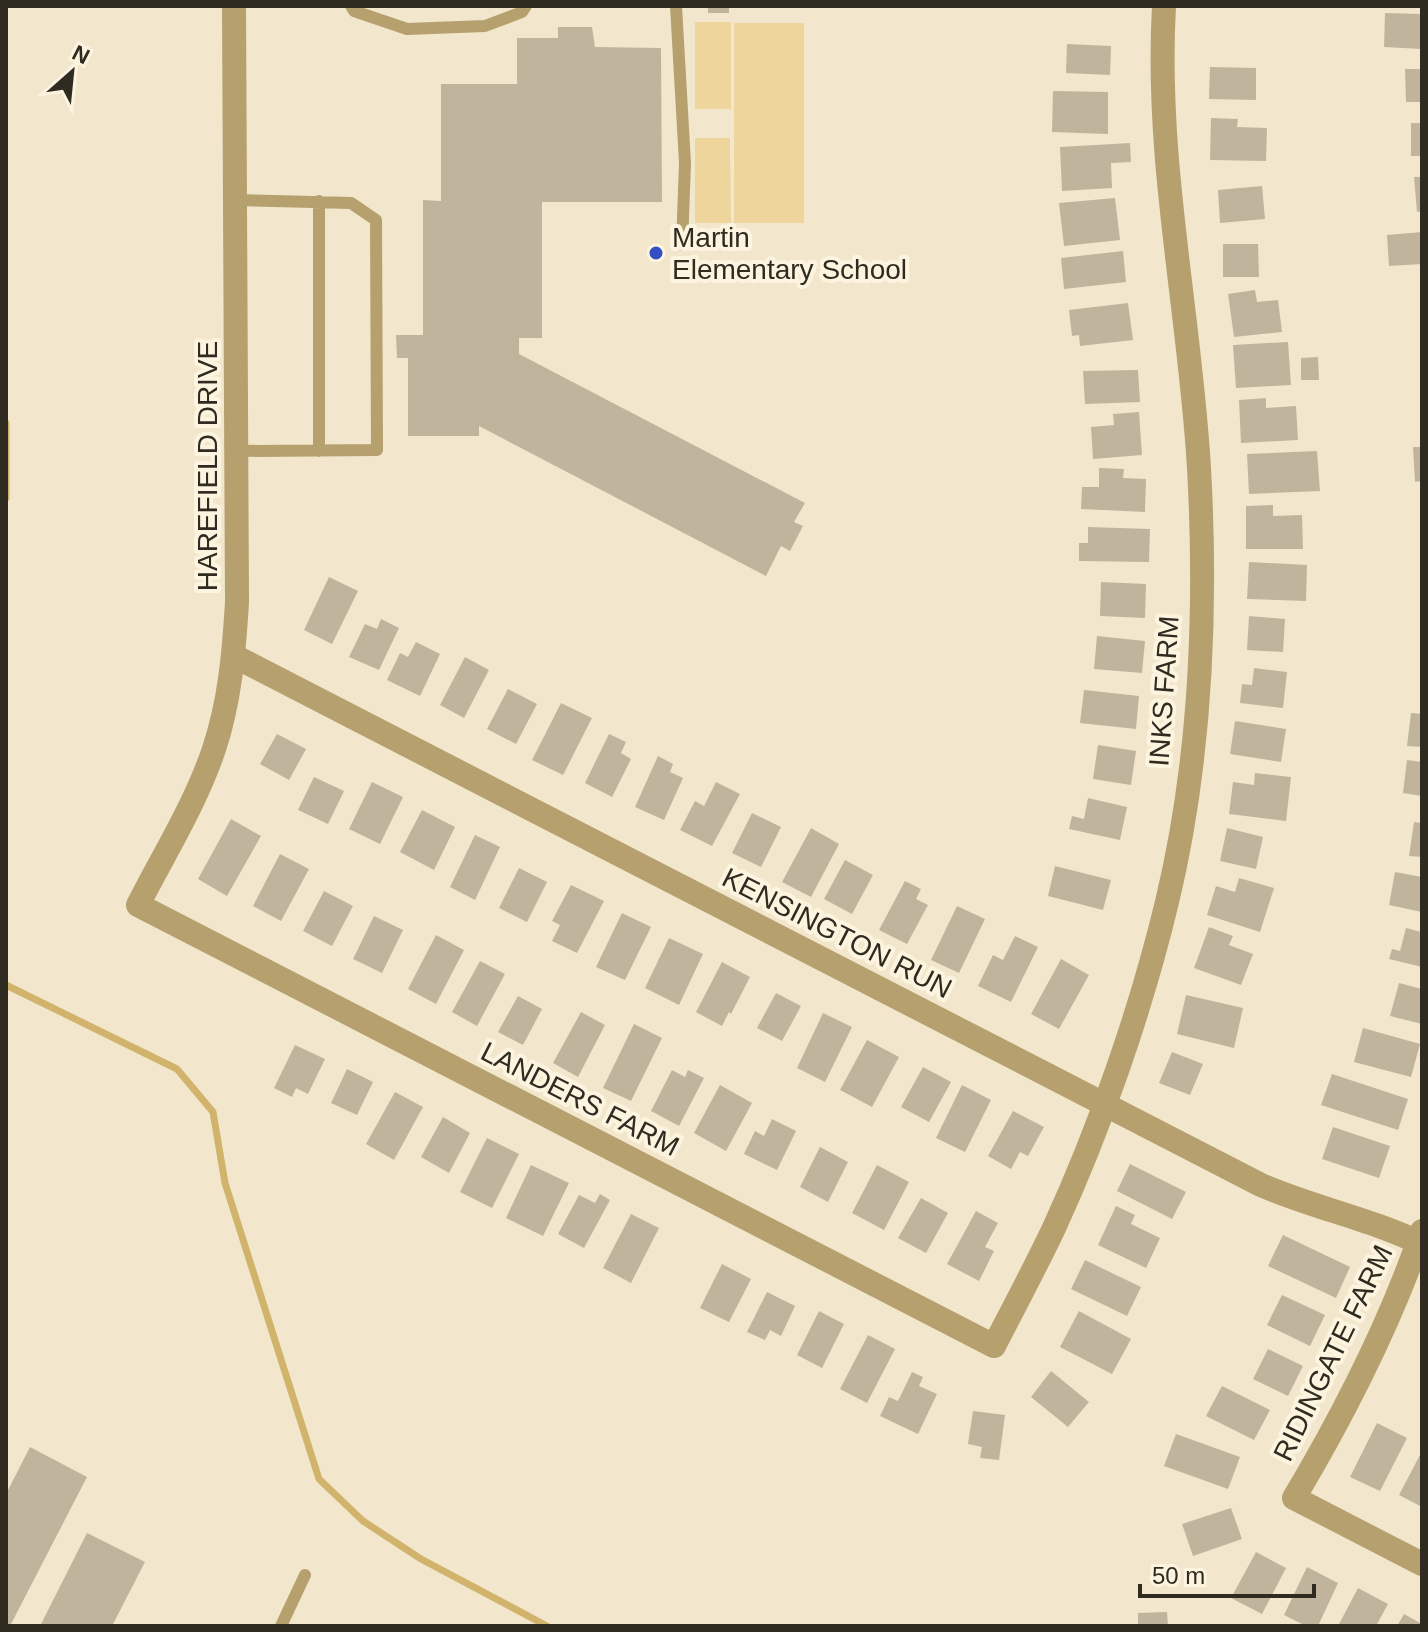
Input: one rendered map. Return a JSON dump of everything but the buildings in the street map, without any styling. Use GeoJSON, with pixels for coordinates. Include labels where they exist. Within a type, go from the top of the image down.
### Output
{"type":"FeatureCollection","features":[{"type":"Feature","properties":{"kind":"street","name":"HAREFIELD DRIVE"},"geometry":{"type":"LineString","coordinates":[[138,905],[214,750],[234,656],[237,451],[234,6]]}},
{"type":"Feature","properties":{"kind":"street","name":"INKS FARM"},"geometry":{"type":"LineString","coordinates":[[994,1346],[1054,1228],[1105,1105],[1167,902],[1185,808],[1198,713],[1202,545],[1199,466],[1165,152],[1162,109],[1164,6]]}},
{"type":"Feature","properties":{"kind":"street","name":"KENSINGTON RUN"},"geometry":{"type":"LineString","coordinates":[[234,656],[1261,1185],[1302,1203],[1421,1239]]}},
{"type":"Feature","properties":{"kind":"street","name":"LANDERS FARM"},"geometry":{"type":"LineString","coordinates":[[138,905],[994,1346]]}},
{"type":"Feature","properties":{"kind":"street","name":"RIDINGATE FARM"},"geometry":{"type":"LineString","coordinates":[[1421,1239],[1360,1377],[1294,1498],[1422,1564]]}},
{"type":"Feature","properties":{"kind":"lane"},"geometry":{"type":"LineString","coordinates":[[351,6],[354,11],[407,29],[485,26],[522,12],[526,6]]}},
{"type":"Feature","properties":{"kind":"lane"},"geometry":{"type":"LineString","coordinates":[[676,6],[685,163],[682,245]]}},
{"type":"Feature","properties":{"kind":"lane"},"geometry":{"type":"LineString","coordinates":[[235,200],[351,203],[376,220],[377,450],[237,451]]}},
{"type":"Feature","properties":{"kind":"lane"},"geometry":{"type":"LineString","coordinates":[[319,201],[319,451]]}},
{"type":"Feature","properties":{"kind":"lane"},"geometry":{"type":"LineString","coordinates":[[281,1626],[305,1575]]}},
{"type":"Feature","properties":{"kind":"shaded area"},"geometry":{"type":"Polygon","coordinates":[[[695,22],[731,22],[731,109],[695,109],[695,22]]]}},
{"type":"Feature","properties":{"kind":"shaded area"},"geometry":{"type":"Polygon","coordinates":[[[734,23],[804,23],[804,223],[734,223],[734,23]]]}},
{"type":"Feature","properties":{"kind":"shaded area"},"geometry":{"type":"Polygon","coordinates":[[[695,138],[730,138],[731,223],[695,223],[695,138]]]}},
{"type":"Feature","properties":{"kind":"waterway"},"geometry":{"type":"LineString","coordinates":[[6,423],[6,498]]}},
{"type":"Feature","properties":{"kind":"waterway"},"geometry":{"type":"LineString","coordinates":[[6,985],[177,1069],[213,1112],[225,1183],[319,1479],[363,1521],[421,1559],[547,1626]]}},
{"type":"Feature","properties":{"kind":"place","name":"Martin Elementary School"},"geometry":{"type":"Point","coordinates":[656,253]}}]}
